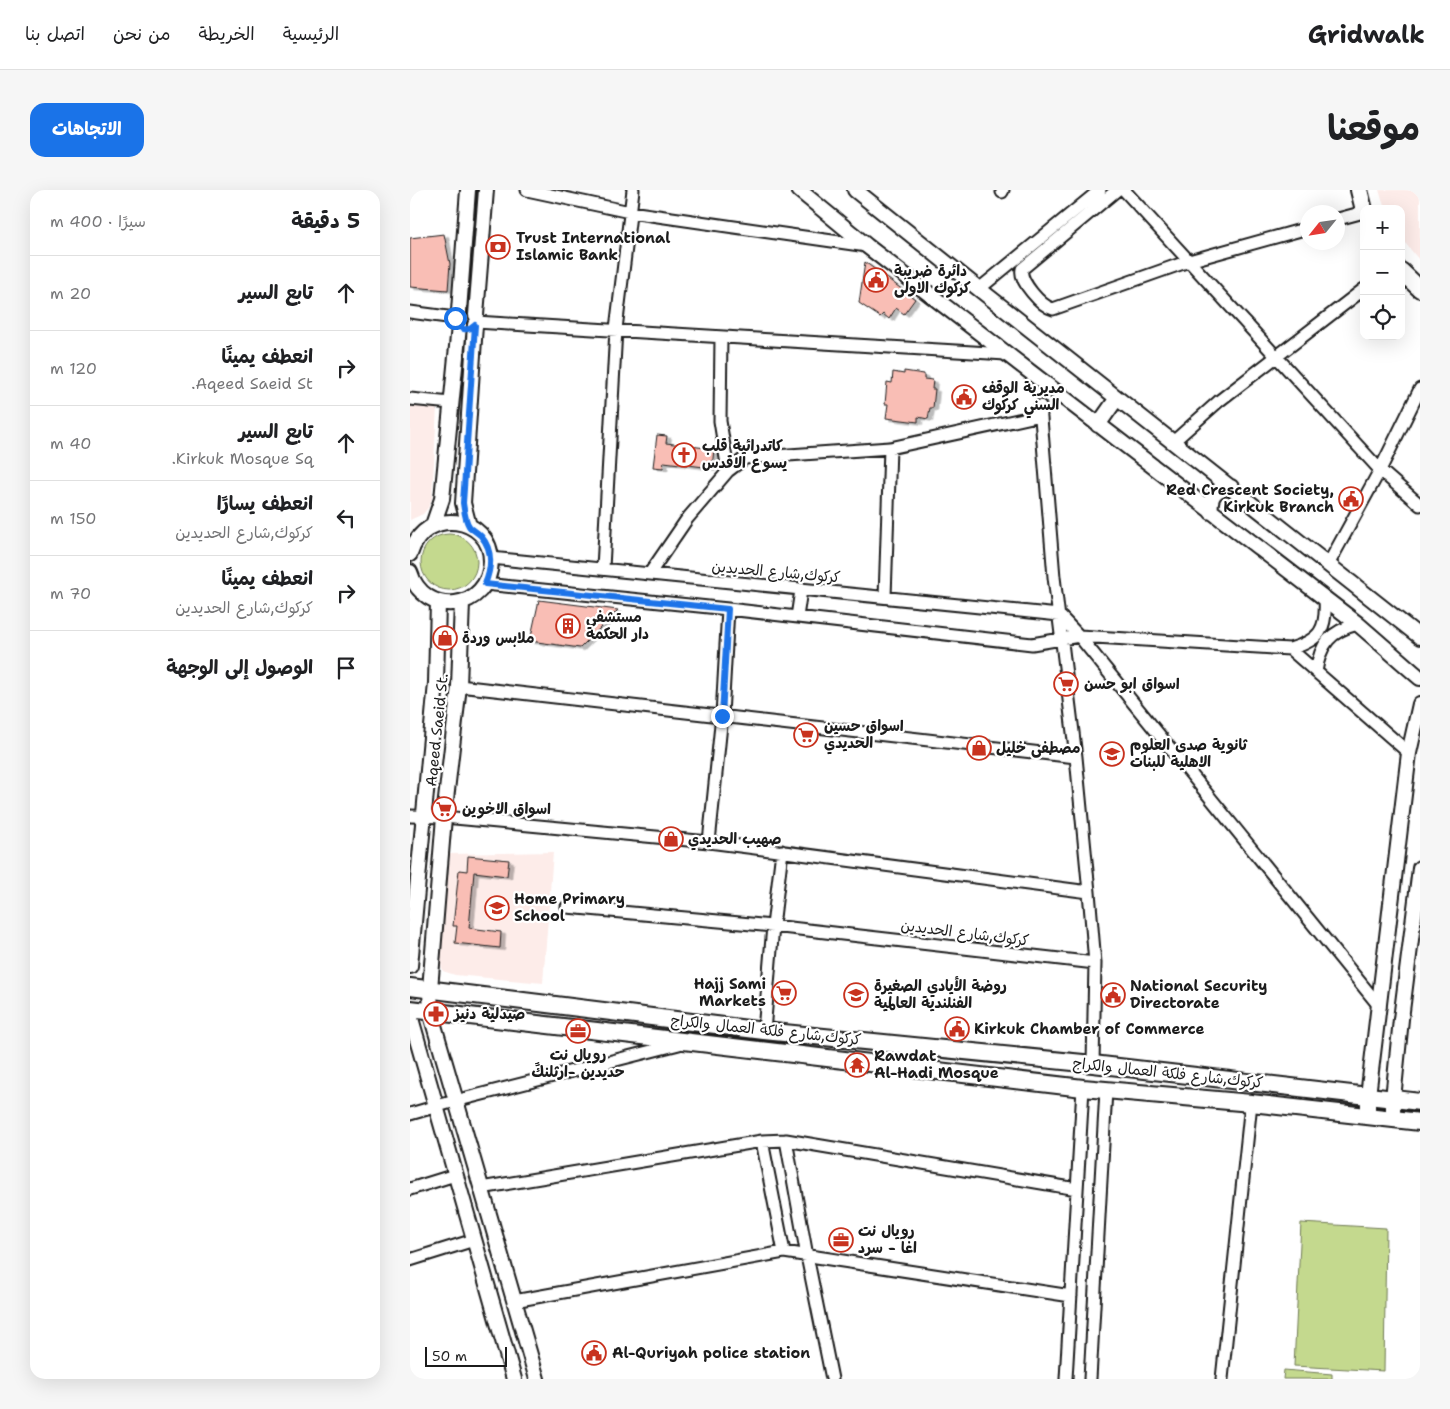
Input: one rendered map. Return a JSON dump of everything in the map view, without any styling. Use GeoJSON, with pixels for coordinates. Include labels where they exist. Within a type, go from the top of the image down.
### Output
{"type":"FeatureCollection","features":[{"type":"Feature","properties":{"kind":"main road"},"geometry":{"type":"LineString","coordinates":[[1359,190],[1363,205]]}},
{"type":"Feature","properties":{"kind":"main road"},"geometry":{"type":"LineString","coordinates":[[1405,275],[1420,289]]}},
{"type":"Feature","properties":{"kind":"main road","name":"كركوك,شارع فلكة العمال والكراج"},"geometry":{"type":"LineString","coordinates":[[410,987],[764,1031],[1093,1064],[1420,1102]]}},
{"type":"Feature","properties":{"kind":"main road","name":"كركوك,شارع فلكة العمال والكراج"},"geometry":{"type":"LineString","coordinates":[[410,1009],[1083,1088],[1251,1103],[1420,1122]]}},
{"type":"Feature","properties":{"kind":"street"},"geometry":{"type":"LineString","coordinates":[[433,525],[442,499],[468,190]]}},
{"type":"Feature","properties":{"kind":"street"},"geometry":{"type":"LineString","coordinates":[[469,526],[463,503],[486,190]]}},
{"type":"Feature","properties":{"kind":"street"},"geometry":{"type":"LineString","coordinates":[[527,190],[630,212],[867,246]]}},
{"type":"Feature","properties":{"kind":"street"},"geometry":{"type":"LineString","coordinates":[[603,568],[616,329],[633,190]]}},
{"type":"Feature","properties":{"kind":"street"},"geometry":{"type":"LineString","coordinates":[[800,190],[867,246],[1358,624],[1420,678]]}},
{"type":"Feature","properties":{"kind":"street"},"geometry":{"type":"LineString","coordinates":[[856,190],[1420,636]]}},
{"type":"Feature","properties":{"kind":"street"},"geometry":{"type":"LineString","coordinates":[[979,289],[1100,190]]}},
{"type":"Feature","properties":{"kind":"street"},"geometry":{"type":"LineString","coordinates":[[1117,190],[1022,268],[1021,274],[1024,280],[1046,307],[1053,309],[1189,261],[1300,230]]}},
{"type":"Feature","properties":{"kind":"street"},"geometry":{"type":"LineString","coordinates":[[1124,190],[1380,470],[1420,506]]}},
{"type":"Feature","properties":{"kind":"street"},"geometry":{"type":"LineString","coordinates":[[1345,217],[1360,212]]}},
{"type":"Feature","properties":{"kind":"street"},"geometry":{"type":"LineString","coordinates":[[1173,442],[1219,401],[1275,356],[1360,292]]}},
{"type":"Feature","properties":{"kind":"street"},"geometry":{"type":"LineString","coordinates":[[458,318],[468,308],[476,321]]}},
{"type":"Feature","properties":{"kind":"street"},"geometry":{"type":"LineString","coordinates":[[410,312],[458,318],[469,329],[476,321]]}},
{"type":"Feature","properties":{"kind":"street"},"geometry":{"type":"LineString","coordinates":[[476,321],[1006,354]]}},
{"type":"Feature","properties":{"kind":"street"},"geometry":{"type":"LineString","coordinates":[[721,337],[720,421],[728,471]]}},
{"type":"Feature","properties":{"kind":"street"},"geometry":{"type":"LineString","coordinates":[[1329,563],[1380,470],[1420,390]]}},
{"type":"Feature","properties":{"kind":"street"},"geometry":{"type":"LineString","coordinates":[[1098,425],[1117,398]]}},
{"type":"Feature","properties":{"kind":"street"},"geometry":{"type":"LineString","coordinates":[[410,399],[450,403]]}},
{"type":"Feature","properties":{"kind":"street"},"geometry":{"type":"LineString","coordinates":[[650,573],[687,519],[728,471],[745,458],[890,448],[1040,410],[1054,577],[1076,757],[1095,963],[1093,1064]]}},
{"type":"Feature","properties":{"kind":"street"},"geometry":{"type":"LineString","coordinates":[[885,597],[890,448]]}},
{"type":"Feature","properties":{"kind":"street"},"geometry":{"type":"LineString","coordinates":[[1211,512],[1210,499],[1214,493],[1222,488],[1231,487]]}},
{"type":"Feature","properties":{"kind":"street"},"geometry":{"type":"LineString","coordinates":[[410,554],[413,544],[421,533],[433,525],[458,522],[469,526],[484,540],[491,558],[490,571],[485,584],[479,592],[462,602],[450,604],[438,602],[428,597],[419,590],[412,580],[410,572]]}},
{"type":"Feature","properties":{"kind":"street","name":"كركوك,شارع الحديدين"},"geometry":{"type":"LineString","coordinates":[[491,558],[1059,615]]}},
{"type":"Feature","properties":{"kind":"street"},"geometry":{"type":"LineString","coordinates":[[485,584],[728,609],[1032,644],[1079,636],[1290,649],[1311,641],[1323,628],[1326,617],[1325,599]]}},
{"type":"Feature","properties":{"kind":"street"},"geometry":{"type":"LineString","coordinates":[[797,617],[801,590]]}},
{"type":"Feature","properties":{"kind":"street","name":"Aqeed Saeid St."},"geometry":{"type":"LineString","coordinates":[[410,966],[416,816],[436,683],[438,602]]}},
{"type":"Feature","properties":{"kind":"street","name":"Aqeed Saeid St."},"geometry":{"type":"LineString","coordinates":[[462,602],[459,686],[444,817],[430,989],[430,1011],[537,1379]]}},
{"type":"Feature","properties":{"kind":"street"},"geometry":{"type":"LineString","coordinates":[[709,842],[722,716],[728,609]]}},
{"type":"Feature","properties":{"kind":"street"},"geometry":{"type":"LineString","coordinates":[[1059,615],[1079,636],[1380,1006]]}},
{"type":"Feature","properties":{"kind":"street"},"geometry":{"type":"LineString","coordinates":[[1316,672],[1320,652],[1330,637],[1339,630],[1358,624]]}},
{"type":"Feature","properties":{"kind":"street"},"geometry":{"type":"LineString","coordinates":[[1290,649],[1409,753]]}},
{"type":"Feature","properties":{"kind":"street"},"geometry":{"type":"LineString","coordinates":[[459,686],[1076,757]]}},
{"type":"Feature","properties":{"kind":"street"},"geometry":{"type":"LineString","coordinates":[[1368,1116],[1368,1096],[1409,753],[1420,704]]}},
{"type":"Feature","properties":{"kind":"street"},"geometry":{"type":"LineString","coordinates":[[416,816],[709,842],[1089,892]]}},
{"type":"Feature","properties":{"kind":"street"},"geometry":{"type":"LineString","coordinates":[[764,1031],[782,851]]}},
{"type":"Feature","properties":{"kind":"street"},"geometry":{"type":"LineString","coordinates":[[1393,1119],[1393,1099],[1401,1018],[1420,868]]}},
{"type":"Feature","properties":{"kind":"street","name":"كركوك,شارع الحديدين"},"geometry":{"type":"LineString","coordinates":[[567,907],[773,926],[1095,963]]}},
{"type":"Feature","properties":{"kind":"street"},"geometry":{"type":"LineString","coordinates":[[410,1015],[514,1379]]}},
{"type":"Feature","properties":{"kind":"street"},"geometry":{"type":"LineString","coordinates":[[410,1114],[690,1041]]}},
{"type":"Feature","properties":{"kind":"street"},"geometry":{"type":"LineString","coordinates":[[1066,1379],[1083,1088]]}},
{"type":"Feature","properties":{"kind":"street"},"geometry":{"type":"LineString","coordinates":[[1090,1379],[1106,1090]]}},
{"type":"Feature","properties":{"kind":"street"},"geometry":{"type":"LineString","coordinates":[[1222,1379],[1251,1103]]}},
{"type":"Feature","properties":{"kind":"street"},"geometry":{"type":"LineString","coordinates":[[481,1188],[762,1141],[786,1140],[1077,1189]]}},
{"type":"Feature","properties":{"kind":"street"},"geometry":{"type":"LineString","coordinates":[[786,1140],[832,1379]]}},
{"type":"Feature","properties":{"kind":"street"},"geometry":{"type":"LineString","coordinates":[[762,1141],[784,1252]]}},
{"type":"Feature","properties":{"kind":"street"},"geometry":{"type":"LineString","coordinates":[[410,1188],[455,1175]]}},
{"type":"Feature","properties":{"kind":"street"},"geometry":{"type":"LineString","coordinates":[[410,1260],[474,1240]]}},
{"type":"Feature","properties":{"kind":"street"},"geometry":{"type":"LineString","coordinates":[[514,1301],[784,1252],[1071,1296]]}},
{"type":"Feature","properties":{"kind":"shaded area"},"geometry":{"type":"Polygon","coordinates":[[[1379,190],[1420,190],[1420,261],[1405,243],[1405,205],[1384,205],[1379,190]]]}},
{"type":"Feature","properties":{"kind":"shaded area"},"geometry":{"type":"Polygon","coordinates":[[[410,405],[437,407],[432,498],[423,514],[410,520],[410,405]]]}},
{"type":"Feature","properties":{"kind":"shaded area","name":"Home Primary School"},"geometry":{"type":"Polygon","coordinates":[[[553,852],[543,983],[455,975],[443,971],[440,962],[450,854],[553,852]]]}},
{"type":"Feature","properties":{"kind":"green space"},"geometry":{"type":"Polygon","coordinates":[[[444,534],[454,534],[469,542],[475,551],[477,562],[475,573],[469,582],[454,590],[444,590],[433,585],[426,578],[421,567],[421,557],[426,546],[433,539],[444,534]]]}},
{"type":"Feature","properties":{"kind":"green space"},"geometry":{"type":"Polygon","coordinates":[[[1301,1223],[1386,1228],[1384,1371],[1294,1366],[1301,1223]]]}},
{"type":"Feature","properties":{"kind":"green space"},"geometry":{"type":"Polygon","coordinates":[[[1284,1370],[1332,1374],[1332,1379],[1283,1379],[1284,1370]]]}},
{"type":"Feature","properties":{"kind":"building"},"geometry":{"type":"Polygon","coordinates":[[[444,234],[450,264],[448,290],[410,287],[410,238],[444,234]]]}},
{"type":"Feature","properties":{"kind":"building","name":"دائرة ضريبة كركوك الاولى"},"geometry":{"type":"Polygon","coordinates":[[[865,262],[915,299],[904,314],[896,308],[889,319],[883,314],[880,317],[859,303],[865,262]]]}},
{"type":"Feature","properties":{"kind":"building"},"geometry":{"type":"Polygon","coordinates":[[[904,371],[924,374],[924,379],[933,380],[932,389],[935,389],[933,408],[930,408],[928,419],[918,417],[918,422],[886,418],[888,404],[885,404],[887,382],[892,383],[893,372],[904,374],[904,371]]]}},
{"type":"Feature","properties":{"kind":"building","name":"كاتدرائية قلب يسوع الاقدس"},"geometry":{"type":"Polygon","coordinates":[[[657,435],[667,436],[666,443],[714,449],[712,468],[664,462],[663,468],[653,467],[657,435]]]}},
{"type":"Feature","properties":{"kind":"building","name":"مستشفى دار الحكمة"},"geometry":{"type":"Polygon","coordinates":[[[539,600],[618,610],[580,648],[530,641],[539,600]]]}},
{"type":"Feature","properties":{"kind":"building"},"geometry":{"type":"Polygon","coordinates":[[[468,856],[509,860],[507,876],[474,872],[469,928],[501,932],[500,948],[455,943],[457,926],[453,926],[459,870],[467,871],[468,856]]]}},
{"type":"Feature","properties":{"kind":"place","name":"Trust International Islamic Bank"},"geometry":{"type":"Point","coordinates":[498,247]}},
{"type":"Feature","properties":{"kind":"place","name":"دائرة ضريبة كركوك الاولى"},"geometry":{"type":"Point","coordinates":[876,280]}},
{"type":"Feature","properties":{"kind":"place","name":"مديرية الوقف السني كركوك"},"geometry":{"type":"Point","coordinates":[964,397]}},
{"type":"Feature","properties":{"kind":"place","name":"كاتدرائية قلب يسوع الاقدس"},"geometry":{"type":"Point","coordinates":[684,455]}},
{"type":"Feature","properties":{"kind":"place","name":"Red Crescent Society, Kirkuk Branch"},"geometry":{"type":"Point","coordinates":[1351,499]}},
{"type":"Feature","properties":{"kind":"place","name":"مستشفى دار الحكمة"},"geometry":{"type":"Point","coordinates":[568,626]}},
{"type":"Feature","properties":{"kind":"place","name":"ملابس وردة"},"geometry":{"type":"Point","coordinates":[445,638]}},
{"type":"Feature","properties":{"kind":"place","name":"اسواق ابو حسن"},"geometry":{"type":"Point","coordinates":[1066,684]}},
{"type":"Feature","properties":{"kind":"place","name":"اسواق حسين الحديدي"},"geometry":{"type":"Point","coordinates":[806,735]}},
{"type":"Feature","properties":{"kind":"place","name":"مصطفى خليل"},"geometry":{"type":"Point","coordinates":[979,748]}},
{"type":"Feature","properties":{"kind":"place","name":"ثانوية صدى العلوم الاهلية للبنات"},"geometry":{"type":"Point","coordinates":[1112,754]}},
{"type":"Feature","properties":{"kind":"place","name":"اسواق الاخوين"},"geometry":{"type":"Point","coordinates":[444,809]}},
{"type":"Feature","properties":{"kind":"place","name":"صهيب الحديدي"},"geometry":{"type":"Point","coordinates":[671,839]}},
{"type":"Feature","properties":{"kind":"place","name":"Home Primary School"},"geometry":{"type":"Point","coordinates":[497,908]}},
{"type":"Feature","properties":{"kind":"place","name":"Hajj Sami Markets"},"geometry":{"type":"Point","coordinates":[784,993]}},
{"type":"Feature","properties":{"kind":"place","name":"روضة الأيادي الصغيرة الفنلندية العالمية"},"geometry":{"type":"Point","coordinates":[856,995]}},
{"type":"Feature","properties":{"kind":"place","name":"National Security Directorate"},"geometry":{"type":"Point","coordinates":[1113,995]}},
{"type":"Feature","properties":{"kind":"place","name":"صيدلية دنيز"},"geometry":{"type":"Point","coordinates":[436,1014]}},
{"type":"Feature","properties":{"kind":"place","name":"Kirkuk Chamber of Commerce"},"geometry":{"type":"Point","coordinates":[957,1029]}},
{"type":"Feature","properties":{"kind":"place","name":"رويال نت حديدين -ارثلنكً"},"geometry":{"type":"Point","coordinates":[578,1031]}},
{"type":"Feature","properties":{"kind":"place","name":"Rawdat Al-Hadi Mosque"},"geometry":{"type":"Point","coordinates":[857,1065]}},
{"type":"Feature","properties":{"kind":"place","name":"رويال نت اغا - سرد"},"geometry":{"type":"Point","coordinates":[841,1240]}},
{"type":"Feature","properties":{"kind":"place","name":"Al-Quriyah police station"},"geometry":{"type":"Point","coordinates":[594,1353]}},
{"type":"Feature","properties":{"kind":"route"},"geometry":{"type":"LineString","coordinates":[[455,318],[456,323],[461,328],[469,329],[475,325],[463,503],[469,526],[484,540],[491,558],[490,571],[485,584],[728,609],[722,716]]}}]}
